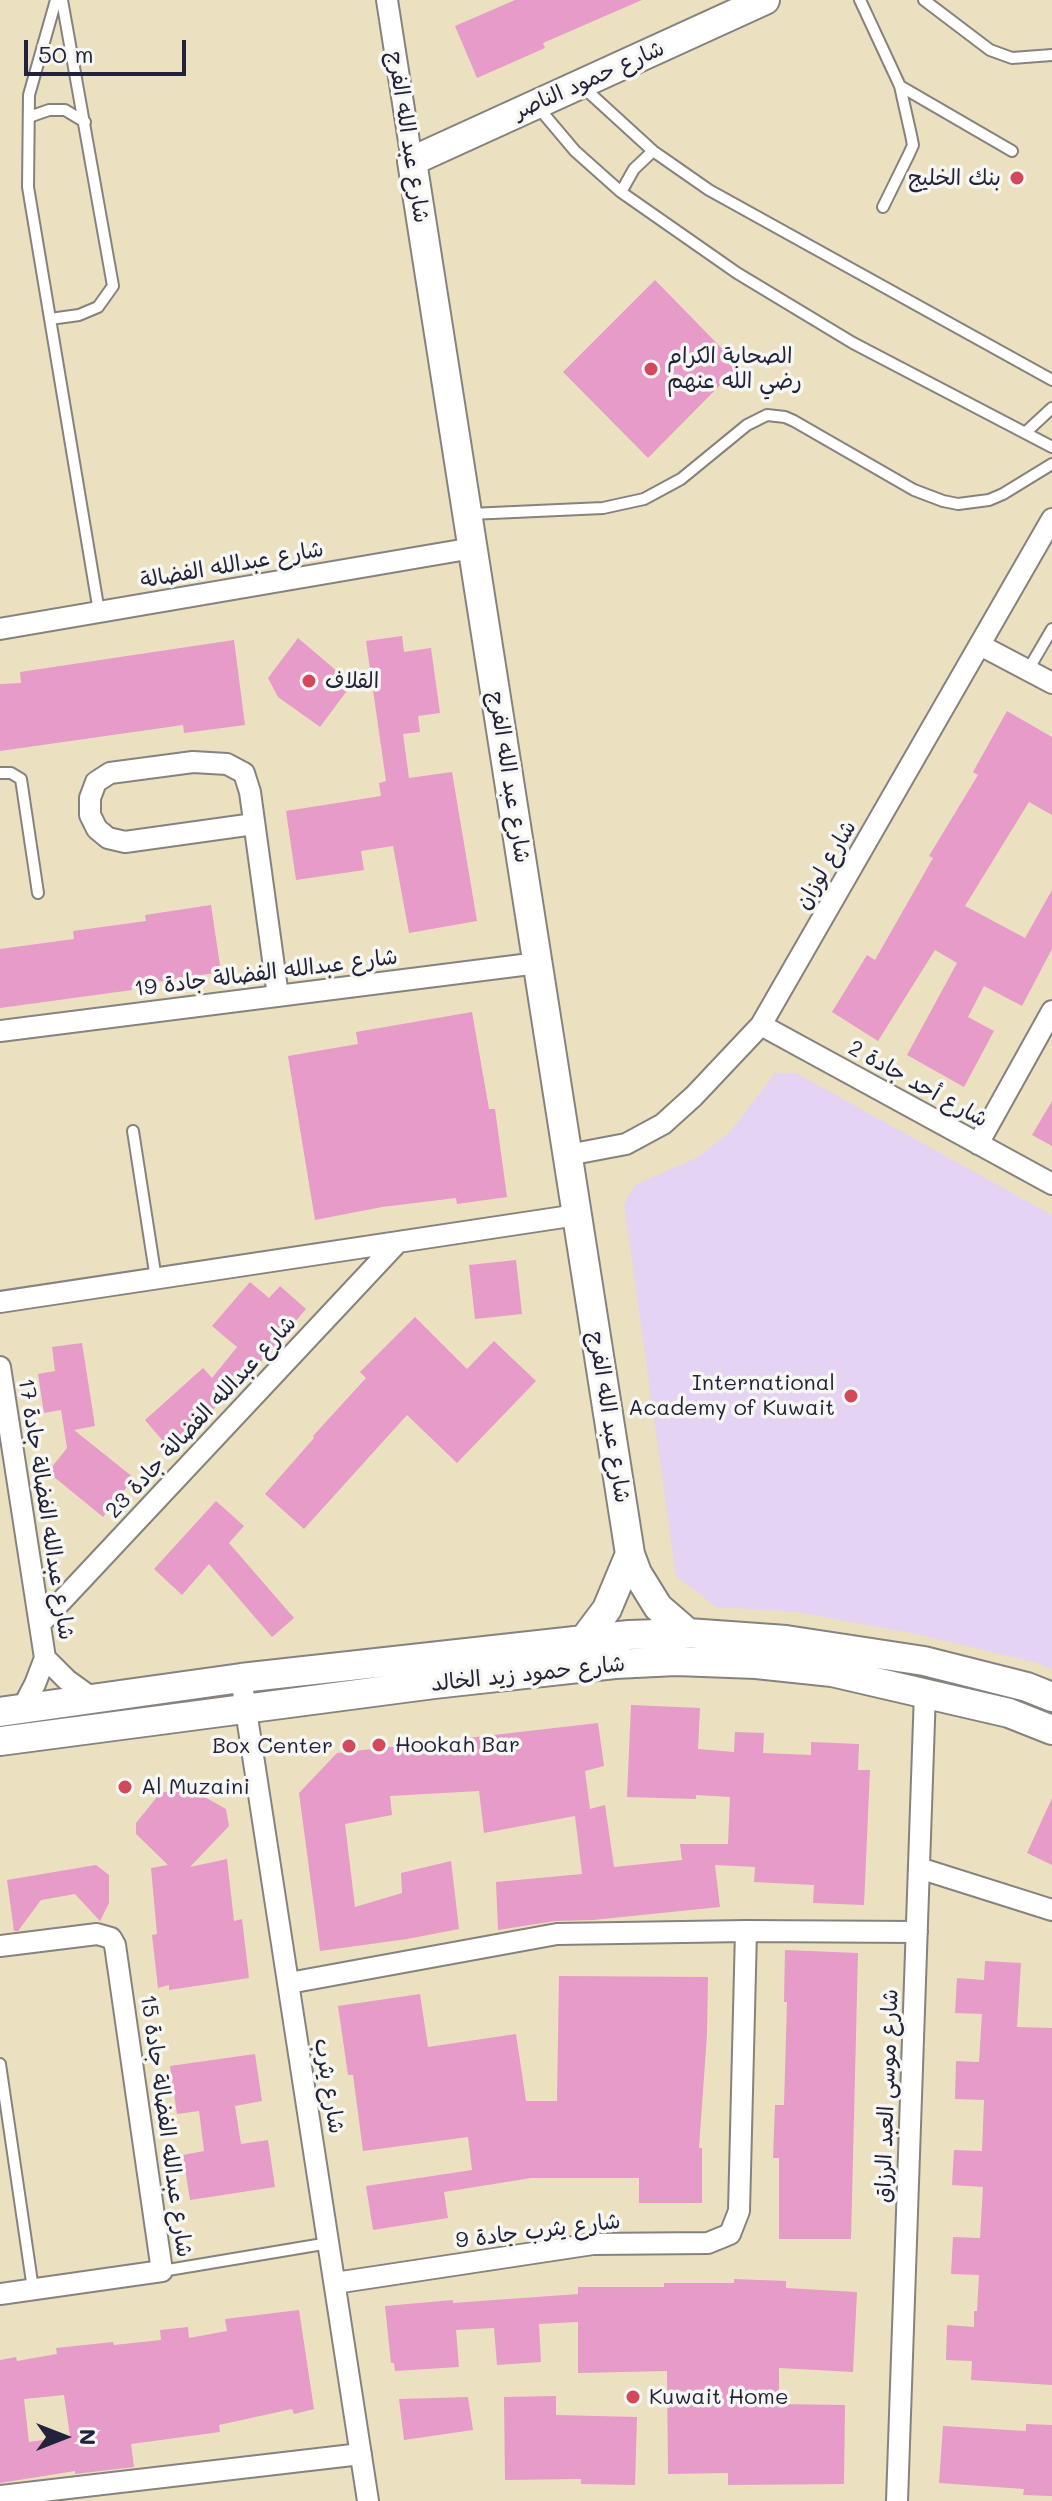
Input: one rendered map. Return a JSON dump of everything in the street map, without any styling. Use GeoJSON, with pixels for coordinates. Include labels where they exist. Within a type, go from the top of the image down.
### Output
{"type":"FeatureCollection","features":[{"type":"Feature","properties":{"kind":"main road","name":"شارع حمود الناصر"},"geometry":{"type":"LineString","coordinates":[[412,161],[765,0]]}},
{"type":"Feature","properties":{"kind":"main road","name":"شارع عبد الله الفرج"},"geometry":{"type":"LineString","coordinates":[[412,161],[630,1554],[637,1573],[658,1607],[688,1633]]}},
{"type":"Feature","properties":{"kind":"main road"},"geometry":{"type":"LineString","coordinates":[[583,1641],[607,1609],[630,1554]]}},
{"type":"Feature","properties":{"kind":"main road","name":"شارع حمود زيد الخالد"},"geometry":{"type":"LineString","coordinates":[[11,1710],[241,1678],[583,1641],[688,1633],[786,1640],[924,1661],[1027,1687],[1052,1697]]}},
{"type":"Feature","properties":{"kind":"main road","name":"شارع حمود زيد الخالد"},"geometry":{"type":"LineString","coordinates":[[0,1741],[434,1684],[615,1664],[676,1661],[756,1664],[832,1672],[1009,1713],[1052,1730]]}},
{"type":"Feature","properties":{"kind":"street","name":"شارع عبد الله الفرج"},"geometry":{"type":"LineString","coordinates":[[387,0],[412,161]]}},
{"type":"Feature","properties":{"kind":"street","name":"شارع لوزان"},"geometry":{"type":"LineString","coordinates":[[568,1155],[626,1144],[663,1124],[761,1025],[1052,519]]}},
{"type":"Feature","properties":{"kind":"street","name":"شارع عبدالله الفضالة"},"geometry":{"type":"LineString","coordinates":[[0,629],[473,548]]}},
{"type":"Feature","properties":{"kind":"street"},"geometry":{"type":"LineString","coordinates":[[980,645],[1052,683]]}},
{"type":"Feature","properties":{"kind":"street"},"geometry":{"type":"LineString","coordinates":[[254,824],[125,842],[108,838],[97,829],[90,815],[90,798],[96,782],[110,773],[193,762],[227,764],[244,773],[250,792],[278,996]]}},
{"type":"Feature","properties":{"kind":"street","name":"شارع عبدالله الفضالة جادة 19"},"geometry":{"type":"LineString","coordinates":[[0,1031],[538,963]]}},
{"type":"Feature","properties":{"kind":"street"},"geometry":{"type":"LineString","coordinates":[[978,1144],[1052,1011]]}},
{"type":"Feature","properties":{"kind":"street","name":"شارع أحد جادة 2"},"geometry":{"type":"LineString","coordinates":[[761,1025],[1052,1184]]}},
{"type":"Feature","properties":{"kind":"street"},"geometry":{"type":"LineString","coordinates":[[0,1302],[577,1215]]}},
{"type":"Feature","properties":{"kind":"street","name":"شارع عبدالله الفضالة جادة 23"},"geometry":{"type":"LineString","coordinates":[[40,1624],[398,1242]]}},
{"type":"Feature","properties":{"kind":"street","name":"شارع عبدالله الفضالة جادة 17"},"geometry":{"type":"LineString","coordinates":[[0,1367],[45,1658],[35,1684],[11,1710]]}},
{"type":"Feature","properties":{"kind":"street","name":"شارع عبدالله الفضالة جادة 17"},"geometry":{"type":"LineString","coordinates":[[45,1658],[67,1680],[92,1698]]}},
{"type":"Feature","properties":{"kind":"street","name":"شارع يثرب"},"geometry":{"type":"LineString","coordinates":[[241,1678],[368,2501]]}},
{"type":"Feature","properties":{"kind":"street","name":"شارع موسى العبد الرزاق"},"geometry":{"type":"LineString","coordinates":[[897,2501],[925,1692]]}},
{"type":"Feature","properties":{"kind":"street"},"geometry":{"type":"LineString","coordinates":[[919,1868],[1052,1910]]}},
{"type":"Feature","properties":{"kind":"street","name":"شارع يثرب جادة 9"},"geometry":{"type":"LineString","coordinates":[[335,2283],[593,2244],[708,2243],[730,2234],[739,2211],[746,1931]]}},
{"type":"Feature","properties":{"kind":"street"},"geometry":{"type":"LineString","coordinates":[[289,1983],[557,1934],[917,1932]]}},
{"type":"Feature","properties":{"kind":"street","name":"شارع عبدالله الفضالة جادة 15"},"geometry":{"type":"LineString","coordinates":[[0,1946],[97,1934],[111,1938],[115,1945],[162,2271],[0,2294]]}},
{"type":"Feature","properties":{"kind":"street"},"geometry":{"type":"LineString","coordinates":[[0,2496],[361,2454]]}},
{"type":"Feature","properties":{"kind":"lane"},"geometry":{"type":"LineString","coordinates":[[56,0],[29,95],[28,187],[99,612]]}},
{"type":"Feature","properties":{"kind":"lane"},"geometry":{"type":"LineString","coordinates":[[50,319],[79,315],[98,307],[113,286],[62,0]]}},
{"type":"Feature","properties":{"kind":"lane"},"geometry":{"type":"LineString","coordinates":[[860,0],[900,86],[913,145],[883,207]]}},
{"type":"Feature","properties":{"kind":"lane"},"geometry":{"type":"LineString","coordinates":[[924,0],[990,50],[1012,58],[1052,55]]}},
{"type":"Feature","properties":{"kind":"lane"},"geometry":{"type":"LineString","coordinates":[[580,84],[653,151],[741,209],[1052,380]]}},
{"type":"Feature","properties":{"kind":"lane"},"geometry":{"type":"LineString","coordinates":[[900,86],[1012,151]]}},
{"type":"Feature","properties":{"kind":"lane"},"geometry":{"type":"LineString","coordinates":[[536,104],[575,151],[621,192],[691,242],[853,343],[1052,447]]}},
{"type":"Feature","properties":{"kind":"lane"},"geometry":{"type":"LineString","coordinates":[[29,117],[49,110],[65,110],[85,122]]}},
{"type":"Feature","properties":{"kind":"lane"},"geometry":{"type":"LineString","coordinates":[[621,192],[634,169],[653,151]]}},
{"type":"Feature","properties":{"kind":"lane"},"geometry":{"type":"LineString","coordinates":[[1025,433],[1052,408]]}},
{"type":"Feature","properties":{"kind":"lane"},"geometry":{"type":"LineString","coordinates":[[468,515],[603,508],[644,499],[681,479],[747,425],[767,415],[794,421],[914,490],[958,504],[989,500],[1052,464]]}},
{"type":"Feature","properties":{"kind":"lane"},"geometry":{"type":"LineString","coordinates":[[1028,670],[1052,629]]}},
{"type":"Feature","properties":{"kind":"lane"},"geometry":{"type":"LineString","coordinates":[[0,773],[11,773],[21,779],[38,893]]}},
{"type":"Feature","properties":{"kind":"lane"},"geometry":{"type":"LineString","coordinates":[[133,1131],[156,1279]]}},
{"type":"Feature","properties":{"kind":"lane"},"geometry":{"type":"LineString","coordinates":[[0,2064],[33,2289]]}},
{"type":"Feature","properties":{"kind":"lane"},"geometry":{"type":"LineString","coordinates":[[162,2271],[329,2243]]}},
{"type":"Feature","properties":{"kind":"shaded area","name":"International Academy of Kuwait"},"geometry":{"type":"Polygon","coordinates":[[[775,1073],[796,1073],[1052,1215],[1052,1669],[921,1635],[797,1612],[716,1607],[676,1576],[624,1204],[635,1185],[698,1157],[730,1132],[775,1073]]]}},
{"type":"Feature","properties":{"kind":"building"},"geometry":{"type":"Polygon","coordinates":[[[515,0],[642,0],[543,43],[545,48],[477,78],[455,26],[515,0]]]}},
{"type":"Feature","properties":{"kind":"building","name":"الصحابة الكرام رضي الله عنهم"},"geometry":{"type":"Polygon","coordinates":[[[655,280],[739,366],[648,458],[563,372],[655,280]]]}},
{"type":"Feature","properties":{"kind":"building"},"geometry":{"type":"Polygon","coordinates":[[[402,636],[404,652],[431,648],[440,713],[418,716],[420,732],[403,734],[409,778],[452,772],[477,921],[409,933],[393,846],[361,851],[364,870],[296,880],[286,811],[381,796],[379,783],[386,781],[366,641],[402,636]]]}},
{"type":"Feature","properties":{"kind":"building","name":"القلاف"},"geometry":{"type":"Polygon","coordinates":[[[298,638],[352,684],[320,727],[278,697],[268,678],[298,638]]]}},
{"type":"Feature","properties":{"kind":"building"},"geometry":{"type":"Polygon","coordinates":[[[234,640],[245,725],[184,733],[183,725],[0,751],[0,684],[21,683],[20,672],[234,640]]]}},
{"type":"Feature","properties":{"kind":"building"},"geometry":{"type":"Polygon","coordinates":[[[1007,711],[1052,737],[1052,815],[1029,802],[965,906],[1025,938],[1052,890],[1052,949],[1022,1006],[984,986],[968,1017],[994,1031],[964,1087],[907,1055],[957,963],[935,950],[878,1041],[832,1012],[867,955],[875,960],[933,858],[929,856],[978,775],[973,772],[1007,711]]]}},
{"type":"Feature","properties":{"kind":"building"},"geometry":{"type":"Polygon","coordinates":[[[211,905],[221,972],[131,986],[132,990],[0,1008],[0,949],[74,939],[73,931],[146,921],[145,915],[211,905]]]}},
{"type":"Feature","properties":{"kind":"building"},"geometry":{"type":"Polygon","coordinates":[[[472,1012],[489,1109],[495,1109],[507,1197],[457,1204],[456,1198],[382,1207],[315,1220],[288,1056],[358,1044],[356,1032],[472,1012]]]}},
{"type":"Feature","properties":{"kind":"building"},"geometry":{"type":"Polygon","coordinates":[[[1052,1101],[1052,1146],[1032,1135],[1052,1101]]]}},
{"type":"Feature","properties":{"kind":"building"},"geometry":{"type":"Polygon","coordinates":[[[516,1260],[522,1314],[475,1319],[469,1265],[516,1260]]]}},
{"type":"Feature","properties":{"kind":"building"},"geometry":{"type":"Polygon","coordinates":[[[250,1282],[269,1298],[280,1286],[306,1309],[243,1383],[169,1448],[145,1420],[203,1368],[212,1378],[237,1347],[212,1326],[250,1282]]]}},
{"type":"Feature","properties":{"kind":"building"},"geometry":{"type":"Polygon","coordinates":[[[415,1317],[467,1369],[494,1341],[536,1381],[457,1463],[407,1415],[304,1529],[265,1494],[366,1378],[360,1372],[415,1317]]]}},
{"type":"Feature","properties":{"kind":"building"},"geometry":{"type":"Polygon","coordinates":[[[82,1343],[95,1426],[74,1430],[134,1478],[103,1517],[48,1472],[67,1448],[61,1410],[44,1413],[38,1374],[55,1371],[52,1347],[82,1343]]]}},
{"type":"Feature","properties":{"kind":"building"},"geometry":{"type":"Polygon","coordinates":[[[216,1501],[244,1526],[229,1543],[294,1618],[272,1637],[209,1564],[182,1595],[154,1569],[216,1501]]]}},
{"type":"Feature","properties":{"kind":"building"},"geometry":{"type":"Polygon","coordinates":[[[631,1705],[700,1708],[698,1749],[734,1752],[735,1732],[764,1733],[763,1753],[811,1755],[811,1742],[859,1744],[858,1770],[870,1770],[864,1905],[813,1903],[814,1885],[754,1882],[755,1867],[715,1865],[720,1907],[555,1921],[498,1930],[496,1882],[582,1874],[575,1816],[484,1833],[479,1791],[390,1796],[392,1815],[345,1824],[355,1907],[402,1893],[401,1873],[451,1861],[459,1929],[320,1951],[299,1793],[337,1753],[598,1723],[604,1766],[585,1771],[590,1809],[605,1805],[614,1867],[682,1860],[680,1844],[728,1844],[730,1797],[627,1797],[631,1705]]]}},
{"type":"Feature","properties":{"kind":"building"},"geometry":{"type":"Polygon","coordinates":[[[194,1791],[226,1809],[229,1826],[190,1867],[227,1859],[234,1921],[242,1919],[249,1978],[169,1990],[169,1985],[158,1988],[152,1935],[157,1934],[151,1868],[168,1865],[136,1834],[136,1823],[161,1792],[194,1791]]]}},
{"type":"Feature","properties":{"kind":"building"},"geometry":{"type":"Polygon","coordinates":[[[1052,1798],[1052,1865],[1027,1853],[1052,1798]]]}},
{"type":"Feature","properties":{"kind":"building"},"geometry":{"type":"Polygon","coordinates":[[[96,1865],[109,1875],[109,1903],[100,1921],[75,1894],[41,1900],[18,1931],[14,1931],[7,1880],[96,1865]]]}},
{"type":"Feature","properties":{"kind":"building"},"geometry":{"type":"Polygon","coordinates":[[[785,1950],[858,1953],[851,2239],[779,2239],[779,2158],[773,2158],[775,2105],[784,2105],[785,1950]]]}},
{"type":"Feature","properties":{"kind":"building"},"geometry":{"type":"Polygon","coordinates":[[[985,1961],[1021,1963],[1017,2027],[1052,2028],[1052,2385],[971,2380],[972,2361],[946,2360],[947,2325],[974,2327],[979,2275],[951,2274],[953,2237],[980,2238],[983,2187],[952,2185],[954,2150],[982,2151],[984,2100],[955,2099],[956,2061],[979,2062],[982,2014],[955,2013],[957,1978],[984,1980],[985,1961]]]}},
{"type":"Feature","properties":{"kind":"building"},"geometry":{"type":"Polygon","coordinates":[[[559,1976],[708,1977],[699,2148],[702,2148],[702,2203],[639,2203],[639,2178],[531,2178],[444,2192],[448,2218],[373,2230],[366,2186],[472,2170],[468,2137],[363,2151],[353,2075],[348,2075],[338,2006],[420,1994],[428,2047],[516,2034],[526,2101],[557,2101],[559,1976]]]}},
{"type":"Feature","properties":{"kind":"building"},"geometry":{"type":"Polygon","coordinates":[[[255,2054],[262,2101],[235,2106],[241,2144],[268,2140],[275,2187],[190,2200],[183,2155],[204,2151],[199,2111],[177,2114],[170,2066],[255,2054]]]}},
{"type":"Feature","properties":{"kind":"building"},"geometry":{"type":"Polygon","coordinates":[[[734,2279],[786,2281],[786,2288],[857,2292],[853,2372],[779,2368],[779,2404],[845,2405],[844,2484],[728,2485],[728,2473],[668,2474],[667,2371],[578,2373],[578,2322],[539,2324],[541,2362],[497,2365],[494,2328],[456,2330],[459,2367],[395,2371],[394,2363],[391,2363],[385,2306],[578,2294],[578,2287],[664,2287],[664,2283],[734,2283],[734,2279]]]}},
{"type":"Feature","properties":{"kind":"building"},"geometry":{"type":"Polygon","coordinates":[[[299,2310],[314,2409],[294,2414],[292,2409],[219,2425],[220,2432],[131,2444],[134,2467],[75,2474],[75,2471],[0,2483],[0,2360],[16,2357],[17,2361],[57,2354],[56,2348],[161,2340],[160,2330],[188,2327],[189,2338],[227,2331],[225,2319],[299,2310]],[[64,2395],[24,2399],[29,2442],[70,2436],[64,2395]]]}},
{"type":"Feature","properties":{"kind":"building"},"geometry":{"type":"Polygon","coordinates":[[[556,2396],[556,2415],[637,2417],[635,2485],[581,2484],[581,2479],[505,2480],[504,2397],[556,2396]]]}},
{"type":"Feature","properties":{"kind":"building"},"geometry":{"type":"Polygon","coordinates":[[[468,2397],[473,2430],[404,2440],[399,2399],[468,2397]]]}},
{"type":"Feature","properties":{"kind":"building"},"geometry":{"type":"Polygon","coordinates":[[[1026,2424],[1052,2425],[1052,2496],[1023,2495],[1024,2489],[939,2483],[943,2426],[1026,2431],[1026,2424]]]}},
{"type":"Feature","properties":{"kind":"place","name":"بنك الخليج"},"geometry":{"type":"Point","coordinates":[1017,178]}},
{"type":"Feature","properties":{"kind":"place","name":"الصحابة الكرام رضي الله عنهم"},"geometry":{"type":"Point","coordinates":[651,369]}},
{"type":"Feature","properties":{"kind":"place","name":"القلاف"},"geometry":{"type":"Point","coordinates":[309,681]}},
{"type":"Feature","properties":{"kind":"place","name":"International Academy of Kuwait"},"geometry":{"type":"Point","coordinates":[851,1396]}},
{"type":"Feature","properties":{"kind":"place","name":"Hookah Bar"},"geometry":{"type":"Point","coordinates":[379,1745]}},
{"type":"Feature","properties":{"kind":"place","name":"Box Center"},"geometry":{"type":"Point","coordinates":[349,1746]}},
{"type":"Feature","properties":{"kind":"place","name":"Al Muzaini"},"geometry":{"type":"Point","coordinates":[125,1787]}},
{"type":"Feature","properties":{"kind":"place","name":"Kuwait Home"},"geometry":{"type":"Point","coordinates":[633,2397]}}]}
